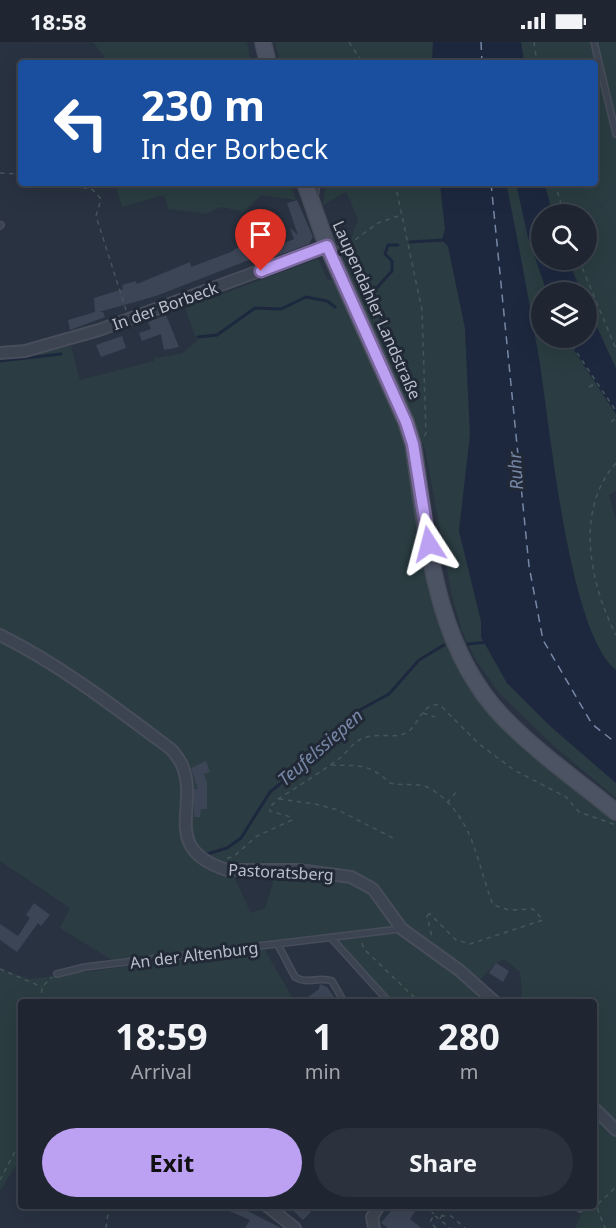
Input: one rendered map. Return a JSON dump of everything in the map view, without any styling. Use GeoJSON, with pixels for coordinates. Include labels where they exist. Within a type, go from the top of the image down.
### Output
{"type":"FeatureCollection","features":[{"type":"Feature","properties":{"kind":"main road"},"geometry":{"type":"LineString","coordinates":[[263,42],[267,60]]}},
{"type":"Feature","properties":{"kind":"main road","name":"Laupendahler Landstraße"},"geometry":{"type":"LineString","coordinates":[[305,186],[334,250],[413,444],[435,582],[450,635],[469,673],[490,702],[518,731],[616,812]]}},
{"type":"Feature","properties":{"kind":"street","name":"In der Borbeck"},"geometry":{"type":"LineString","coordinates":[[0,353],[25,351],[59,343],[334,250]]}},
{"type":"Feature","properties":{"kind":"street","name":"Pastoratsberg"},"geometry":{"type":"LineString","coordinates":[[0,635],[37,653],[79,681],[172,750],[182,765],[186,782],[184,831],[196,852],[217,867],[227,870],[298,870],[351,878],[373,889],[402,929],[430,947],[491,999]]}},
{"type":"Feature","properties":{"kind":"street"},"geometry":{"type":"LineString","coordinates":[[597,1111],[616,1130]]}},
{"type":"Feature","properties":{"kind":"street"},"geometry":{"type":"LineString","coordinates":[[271,1209],[295,1228]]}},
{"type":"Feature","properties":{"kind":"street"},"geometry":{"type":"LineString","coordinates":[[374,1228],[372,1217],[377,1209]]}},
{"type":"Feature","properties":{"kind":"lane"},"geometry":{"type":"LineString","coordinates":[[594,42],[616,134]]}},
{"type":"Feature","properties":{"kind":"lane"},"geometry":{"type":"LineString","coordinates":[[313,206],[316,186]]}},
{"type":"Feature","properties":{"kind":"lane","name":"An der Altenburg"},"geometry":{"type":"LineString","coordinates":[[57,974],[85,967],[402,929]]}},
{"type":"Feature","properties":{"kind":"lane"},"geometry":{"type":"LineString","coordinates":[[333,939],[386,999]]}},
{"type":"Feature","properties":{"kind":"lane"},"geometry":{"type":"LineString","coordinates":[[278,945],[281,955],[295,977],[306,982],[320,979],[332,981],[342,999]]}},
{"type":"Feature","properties":{"kind":"path"},"geometry":{"type":"LineString","coordinates":[[349,42],[361,60]]}},
{"type":"Feature","properties":{"kind":"path"},"geometry":{"type":"LineString","coordinates":[[534,42],[537,60]]}},
{"type":"Feature","properties":{"kind":"path"},"geometry":{"type":"LineString","coordinates":[[0,173],[18,174]]}},
{"type":"Feature","properties":{"kind":"path"},"geometry":{"type":"LineString","coordinates":[[77,186],[93,190],[101,199],[96,216],[129,319]]}},
{"type":"Feature","properties":{"kind":"path"},"geometry":{"type":"LineString","coordinates":[[395,186],[422,310],[426,433],[422,441],[413,444]]}},
{"type":"Feature","properties":{"kind":"path"},"geometry":{"type":"LineString","coordinates":[[556,186],[561,204]]}},
{"type":"Feature","properties":{"kind":"path"},"geometry":{"type":"LineString","coordinates":[[334,250],[354,243],[378,223],[402,215]]}},
{"type":"Feature","properties":{"kind":"path"},"geometry":{"type":"LineString","coordinates":[[583,270],[616,349]]}},
{"type":"Feature","properties":{"kind":"path"},"geometry":{"type":"LineString","coordinates":[[574,348],[616,411]]}},
{"type":"Feature","properties":{"kind":"path"},"geometry":{"type":"LineString","coordinates":[[589,387],[597,382]]}},
{"type":"Feature","properties":{"kind":"path"},"geometry":{"type":"LineString","coordinates":[[611,422],[616,418]]}},
{"type":"Feature","properties":{"kind":"path"},"geometry":{"type":"LineString","coordinates":[[616,463],[597,493],[590,530],[598,590],[616,635]]}},
{"type":"Feature","properties":{"kind":"path"},"geometry":{"type":"LineString","coordinates":[[219,860],[233,857],[257,836],[292,820],[291,817],[270,811],[269,808],[278,799],[329,765],[360,739],[380,733],[399,735],[405,733],[422,713],[434,704],[440,705],[479,744],[514,770],[566,797],[579,812],[616,825]]}},
{"type":"Feature","properties":{"kind":"path"},"geometry":{"type":"LineString","coordinates":[[422,713],[435,717]]}},
{"type":"Feature","properties":{"kind":"path"},"geometry":{"type":"LineString","coordinates":[[329,765],[375,769],[390,783],[413,783],[430,789],[462,817],[493,905],[509,910],[533,909],[543,920],[470,944],[456,940],[429,913],[427,916],[432,938],[430,947]]}},
{"type":"Feature","properties":{"kind":"path"},"geometry":{"type":"LineString","coordinates":[[447,803],[458,789]]}},
{"type":"Feature","properties":{"kind":"path"},"geometry":{"type":"LineString","coordinates":[[278,799],[338,810],[393,838]]}},
{"type":"Feature","properties":{"kind":"path"},"geometry":{"type":"LineString","coordinates":[[360,935],[364,949],[416,999]]}},
{"type":"Feature","properties":{"kind":"path"},"geometry":{"type":"LineString","coordinates":[[0,969],[42,987]]}},
{"type":"Feature","properties":{"kind":"path"},"geometry":{"type":"LineString","coordinates":[[41,999],[42,987],[57,974]]}},
{"type":"Feature","properties":{"kind":"path"},"geometry":{"type":"LineString","coordinates":[[0,1180],[18,1146]]}},
{"type":"Feature","properties":{"kind":"path"},"geometry":{"type":"LineString","coordinates":[[605,1228],[597,1205],[616,1187]]}},
{"type":"Feature","properties":{"kind":"path"},"geometry":{"type":"LineString","coordinates":[[106,1228],[109,1209]]}},
{"type":"Feature","properties":{"kind":"path"},"geometry":{"type":"LineString","coordinates":[[428,1209],[450,1228]]}},
{"type":"Feature","properties":{"kind":"path"},"geometry":{"type":"LineString","coordinates":[[440,1209],[440,1220]]}},
{"type":"Feature","properties":{"kind":"path"},"geometry":{"type":"LineString","coordinates":[[434,1215],[430,1222],[434,1227]]}},
{"type":"Feature","properties":{"kind":"path"},"geometry":{"type":"LineString","coordinates":[[441,1216],[452,1216],[465,1228]]}},
{"type":"Feature","properties":{"kind":"shaded area"},"geometry":{"type":"Polygon","coordinates":[[[93,42],[247,42],[250,60],[107,60],[93,42]]]}},
{"type":"Feature","properties":{"kind":"shaded area"},"geometry":{"type":"Polygon","coordinates":[[[275,42],[433,42],[432,60],[279,60],[275,42]]]}},
{"type":"Feature","properties":{"kind":"shaded area"},"geometry":{"type":"Polygon","coordinates":[[[521,42],[616,42],[616,369],[597,327],[597,282],[577,282],[572,270],[597,270],[597,204],[550,204],[545,186],[598,186],[598,60],[524,60],[521,42]]]}},
{"type":"Feature","properties":{"kind":"shaded area"},"geometry":{"type":"Polygon","coordinates":[[[116,186],[291,186],[296,200],[261,195],[244,212],[221,207],[206,214],[168,209],[164,195],[122,207],[116,186]]]}},
{"type":"Feature","properties":{"kind":"shaded area"},"geometry":{"type":"Polygon","coordinates":[[[326,186],[440,186],[445,229],[442,240],[448,246],[465,328],[470,435],[459,531],[481,621],[481,637],[507,683],[549,725],[616,783],[616,798],[554,746],[499,693],[476,660],[462,631],[452,596],[425,448],[347,268],[345,257],[358,219],[346,192],[323,205],[326,186]]]}},
{"type":"Feature","properties":{"kind":"shaded area"},"geometry":{"type":"Polygon","coordinates":[[[507,186],[517,186],[531,246],[531,270],[539,270],[544,282],[531,282],[531,315],[507,186]]]}},
{"type":"Feature","properties":{"kind":"shaded area"},"geometry":{"type":"Polygon","coordinates":[[[318,259],[327,279],[337,282],[401,422],[456,662],[581,793],[616,822],[616,1228],[575,1228],[584,1209],[597,1209],[597,999],[521,999],[520,972],[504,959],[496,963],[473,987],[487,999],[387,999],[327,935],[112,960],[60,928],[70,908],[0,861],[0,356],[45,352],[71,346],[80,380],[154,361],[154,358],[181,354],[197,341],[185,308],[318,259]],[[262,868],[233,875],[251,913],[265,908],[273,883],[262,868]]]}},
{"type":"Feature","properties":{"kind":"shaded area"},"geometry":{"type":"Polygon","coordinates":[[[537,348],[573,348],[616,414],[616,491],[609,495],[616,520],[616,670],[599,648],[585,615],[573,572],[537,348]]]}},
{"type":"Feature","properties":{"kind":"shaded area"},"geometry":{"type":"Polygon","coordinates":[[[264,949],[293,999],[18,999],[18,1165],[16,1165],[0,1191],[0,969],[30,979],[264,949]]]}},
{"type":"Feature","properties":{"kind":"water"},"geometry":{"type":"Polygon","coordinates":[[[433,42],[521,42],[524,60],[432,60],[433,42]]]}},
{"type":"Feature","properties":{"kind":"water","name":"Ruhr"},"geometry":{"type":"Polygon","coordinates":[[[440,186],[507,186],[531,315],[531,348],[537,348],[573,572],[585,615],[599,648],[616,670],[616,783],[549,725],[507,683],[481,637],[481,621],[459,531],[470,435],[465,328],[448,246],[442,240],[445,229],[440,186]]]}},
{"type":"Feature","properties":{"kind":"water"},"geometry":{"type":"Polygon","coordinates":[[[517,186],[545,186],[550,204],[531,204],[531,246],[517,186]]]}},
{"type":"Feature","properties":{"kind":"water"},"geometry":{"type":"Polygon","coordinates":[[[539,270],[572,270],[577,282],[544,282],[539,270]]]}},
{"type":"Feature","properties":{"kind":"water"},"geometry":{"type":"Polygon","coordinates":[[[597,327],[616,369],[616,414],[573,348],[597,348],[597,327]]]}},
{"type":"Feature","properties":{"kind":"building"},"geometry":{"type":"Polygon","coordinates":[[[297,200],[313,237],[309,244],[274,257],[272,251],[156,296],[99,312],[103,312],[105,317],[70,330],[68,320],[95,312],[94,298],[123,289],[122,285],[136,281],[137,284],[190,262],[191,267],[231,252],[241,245],[242,249],[272,238],[275,247],[294,239],[290,228],[298,235],[287,203],[297,200]]]}},
{"type":"Feature","properties":{"kind":"building"},"geometry":{"type":"Polygon","coordinates":[[[166,315],[179,347],[164,350],[161,334],[142,341],[139,333],[151,329],[148,322],[166,315]]]}},
{"type":"Feature","properties":{"kind":"building"},"geometry":{"type":"Polygon","coordinates":[[[122,336],[126,348],[101,357],[96,345],[122,336]]]}},
{"type":"Feature","properties":{"kind":"building"},"geometry":{"type":"Polygon","coordinates":[[[206,761],[210,772],[204,774],[207,783],[207,809],[201,809],[200,817],[194,817],[194,789],[198,789],[191,768],[206,761]]]}},
{"type":"Feature","properties":{"kind":"building"},"geometry":{"type":"Polygon","coordinates":[[[34,903],[50,915],[41,926],[38,923],[17,952],[0,940],[0,924],[18,936],[30,918],[26,915],[34,903]]]}},
{"type":"Feature","properties":{"kind":"building"},"geometry":{"type":"Polygon","coordinates":[[[496,963],[509,971],[503,982],[489,973],[496,963]]]}},
{"type":"Feature","properties":{"kind":"building"},"geometry":{"type":"Polygon","coordinates":[[[320,984],[327,987],[336,999],[305,999],[319,989],[320,984]]]}},
{"type":"Feature","properties":{"kind":"building"},"geometry":{"type":"Polygon","coordinates":[[[225,1209],[244,1209],[281,1228],[245,1228],[250,1220],[225,1209]]]}},
{"type":"Feature","properties":{"kind":"building"},"geometry":{"type":"Polygon","coordinates":[[[291,1209],[308,1209],[311,1212],[303,1220],[291,1209]]]}},
{"type":"Feature","properties":{"kind":"building"},"geometry":{"type":"Polygon","coordinates":[[[393,1209],[417,1209],[410,1219],[421,1228],[388,1228],[381,1223],[393,1209]]]}},
{"type":"Feature","properties":{"kind":"waterway"},"geometry":{"type":"LineString","coordinates":[[410,242],[444,240]]}},
{"type":"Feature","properties":{"kind":"waterway"},"geometry":{"type":"LineString","coordinates":[[365,295],[373,292],[392,271],[392,261],[385,254],[388,245],[398,245]]}},
{"type":"Feature","properties":{"kind":"waterway"},"geometry":{"type":"LineString","coordinates":[[198,337],[217,335],[255,308],[281,309],[306,297],[327,301],[335,307]]}},
{"type":"Feature","properties":{"kind":"waterway"},"geometry":{"type":"LineString","coordinates":[[0,361],[61,354]]}},
{"type":"Feature","properties":{"kind":"waterway","name":"Teufelssiepen"},"geometry":{"type":"LineString","coordinates":[[468,644],[488,642]]}},
{"type":"Feature","properties":{"kind":"waterway","name":"Teufelssiepen"},"geometry":{"type":"LineString","coordinates":[[204,855],[227,848],[241,838],[270,792],[304,756],[326,745],[356,712],[389,694],[419,660],[444,645]]}},
{"type":"Feature","properties":{"kind":"ferry route"},"geometry":{"type":"LineString","coordinates":[[481,42],[482,60]]}},
{"type":"Feature","properties":{"kind":"ferry route"},"geometry":{"type":"LineString","coordinates":[[491,186],[529,566],[543,640],[592,724],[616,743]]}},
{"type":"Feature","properties":{"kind":"route"},"geometry":{"type":"LineString","coordinates":[[261,271],[327,246],[406,422],[413,444],[429,544]]}}]}
